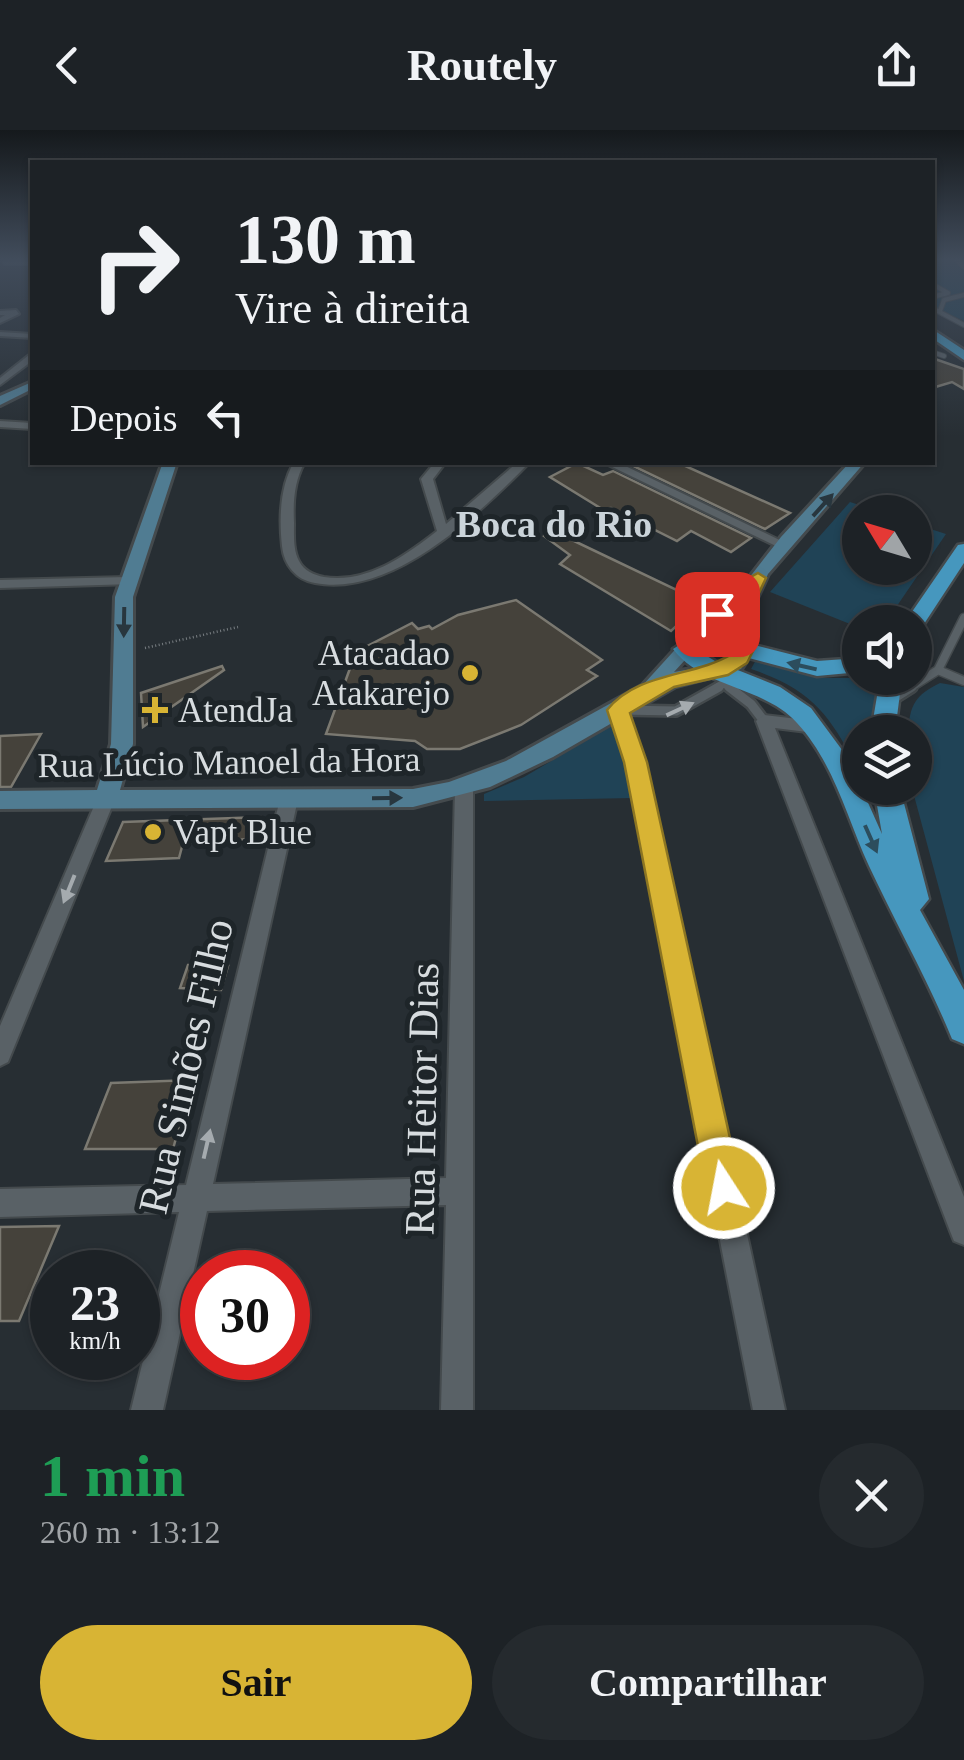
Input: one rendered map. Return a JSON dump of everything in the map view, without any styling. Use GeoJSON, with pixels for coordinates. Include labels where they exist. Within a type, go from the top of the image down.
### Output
{"type":"FeatureCollection","features":[{"type":"Feature","properties":{"kind":"main road"},"geometry":{"type":"LineString","coordinates":[[938,318],[964,343]]}},
{"type":"Feature","properties":{"kind":"main road"},"geometry":{"type":"LineString","coordinates":[[935,335],[946,350],[964,356]]}},
{"type":"Feature","properties":{"kind":"main road"},"geometry":{"type":"LineString","coordinates":[[924,605],[964,548]]}},
{"type":"Feature","properties":{"kind":"main road"},"geometry":{"type":"LineString","coordinates":[[842,669],[826,672],[718,640],[689,643],[695,660],[722,676],[770,688],[815,727],[832,752],[882,863],[964,1026]]}},
{"type":"Feature","properties":{"kind":"main road"},"geometry":{"type":"LineString","coordinates":[[883,715],[886,695]]}},
{"type":"Feature","properties":{"kind":"main road"},"geometry":{"type":"LineString","coordinates":[[890,805],[899,850],[948,992]]}},
{"type":"Feature","properties":{"kind":"street"},"geometry":{"type":"LineString","coordinates":[[0,334],[30,336]]}},
{"type":"Feature","properties":{"kind":"street"},"geometry":{"type":"LineString","coordinates":[[0,382],[30,359]]}},
{"type":"Feature","properties":{"kind":"street"},"geometry":{"type":"LineString","coordinates":[[0,402],[30,386]]}},
{"type":"Feature","properties":{"kind":"street"},"geometry":{"type":"LineString","coordinates":[[0,424],[30,426]]}},
{"type":"Feature","properties":{"kind":"street"},"geometry":{"type":"LineString","coordinates":[[0,1054],[106,799],[122,744],[128,581],[169,465]]}},
{"type":"Feature","properties":{"kind":"street"},"geometry":{"type":"LineString","coordinates":[[299,465],[290,483],[288,546],[298,571],[311,578],[348,583],[370,576],[443,532],[521,465]]}},
{"type":"Feature","properties":{"kind":"street"},"geometry":{"type":"LineString","coordinates":[[439,465],[427,479],[443,532]]}},
{"type":"Feature","properties":{"kind":"street"},"geometry":{"type":"LineString","coordinates":[[613,465],[786,546]]}},
{"type":"Feature","properties":{"kind":"street"},"geometry":{"type":"LineString","coordinates":[[628,704],[738,591],[758,578],[855,465]]}},
{"type":"Feature","properties":{"kind":"street"},"geometry":{"type":"LineString","coordinates":[[628,704],[681,676],[722,676],[744,649],[742,618],[758,578]]}},
{"type":"Feature","properties":{"kind":"street"},"geometry":{"type":"LineString","coordinates":[[0,584],[128,581]]}},
{"type":"Feature","properties":{"kind":"street"},"geometry":{"type":"LineString","coordinates":[[628,704],[636,762],[769,1410]]}},
{"type":"Feature","properties":{"kind":"street","name":"Rua Lúcio Manoel da Hora"},"geometry":{"type":"LineString","coordinates":[[0,800],[413,798],[464,790],[546,752],[628,704]]}},
{"type":"Feature","properties":{"kind":"street"},"geometry":{"type":"LineString","coordinates":[[815,727],[764,721],[964,1231]]}},
{"type":"Feature","properties":{"kind":"street","name":"Rua Heitor Dias"},"geometry":{"type":"LineString","coordinates":[[457,1410],[464,790]]}},
{"type":"Feature","properties":{"kind":"street","name":"Rua Simões Filho"},"geometry":{"type":"LineString","coordinates":[[147,1410],[290,799]]}},
{"type":"Feature","properties":{"kind":"street"},"geometry":{"type":"LineString","coordinates":[[0,1203],[461,1191]]}},
{"type":"Feature","properties":{"kind":"lane"},"geometry":{"type":"LineString","coordinates":[[935,349],[946,350]]}},
{"type":"Feature","properties":{"kind":"lane"},"geometry":{"type":"LineString","coordinates":[[935,349],[946,350]]}},
{"type":"Feature","properties":{"kind":"lane"},"geometry":{"type":"LineString","coordinates":[[884,704],[938,670],[964,618]]}},
{"type":"Feature","properties":{"kind":"lane"},"geometry":{"type":"LineString","coordinates":[[938,670],[964,681]]}},
{"type":"Feature","properties":{"kind":"lane"},"geometry":{"type":"LineString","coordinates":[[628,704],[663,716],[675,714],[722,676],[764,721]]}},
{"type":"Feature","properties":{"kind":"path"},"geometry":{"type":"LineString","coordinates":[[123,653],[238,627]]}},
{"type":"Feature","properties":{"kind":"shaded area"},"geometry":{"type":"Polygon","coordinates":[[[842,511],[842,585],[911,585],[898,605],[842,605],[842,621],[770,592],[842,511]]]}},
{"type":"Feature","properties":{"kind":"shaded area"},"geometry":{"type":"Polygon","coordinates":[[[932,529],[946,534],[932,555],[932,529]]]}},
{"type":"Feature","properties":{"kind":"shaded area"},"geometry":{"type":"Polygon","coordinates":[[[758,656],[821,678],[842,678],[842,695],[875,695],[874,715],[842,715],[842,740],[806,696],[751,669],[758,656]]]}},
{"type":"Feature","properties":{"kind":"shaded area"},"geometry":{"type":"Polygon","coordinates":[[[940,683],[964,687],[964,981],[917,805],[932,805],[932,715],[910,715],[919,697],[932,695],[932,688],[940,683]]]}},
{"type":"Feature","properties":{"kind":"shaded area"},"geometry":{"type":"Polygon","coordinates":[[[611,726],[618,726],[622,735],[632,798],[484,801],[484,794],[524,777],[611,726]]]}},
{"type":"Feature","properties":{"kind":"building"},"geometry":{"type":"Polygon","coordinates":[[[935,359],[964,369],[964,389],[952,382],[935,387],[935,359]]]}},
{"type":"Feature","properties":{"kind":"building"},"geometry":{"type":"Polygon","coordinates":[[[573,465],[603,475],[613,471],[751,538],[731,552],[691,531],[677,541],[611,508],[602,509],[550,477],[573,465]]]}},
{"type":"Feature","properties":{"kind":"building"},"geometry":{"type":"Polygon","coordinates":[[[631,465],[683,465],[790,513],[765,529],[631,465]]]}},
{"type":"Feature","properties":{"kind":"building"},"geometry":{"type":"Polygon","coordinates":[[[549,529],[702,602],[671,631],[560,564],[570,555],[544,536],[549,529]]]}},
{"type":"Feature","properties":{"kind":"building","name":"Atacadao Atakarejo"},"geometry":{"type":"Polygon","coordinates":[[[516,600],[602,660],[587,670],[597,676],[521,725],[460,749],[427,749],[415,741],[326,734],[356,652],[412,623],[418,629],[432,629],[458,615],[516,600]]]}},
{"type":"Feature","properties":{"kind":"building","name":"AtendJa"},"geometry":{"type":"Polygon","coordinates":[[[222,666],[224,670],[143,727],[141,693],[222,666]]]}},
{"type":"Feature","properties":{"kind":"building"},"geometry":{"type":"Polygon","coordinates":[[[41,734],[11,787],[0,787],[0,736],[41,734]]]}},
{"type":"Feature","properties":{"kind":"building","name":"Vapt Blue"},"geometry":{"type":"Polygon","coordinates":[[[260,817],[251,839],[183,843],[179,858],[106,861],[123,822],[260,817]]]}},
{"type":"Feature","properties":{"kind":"building"},"geometry":{"type":"Polygon","coordinates":[[[188,965],[228,966],[221,990],[180,988],[188,965]]]}},
{"type":"Feature","properties":{"kind":"building"},"geometry":{"type":"Polygon","coordinates":[[[192,1080],[173,1149],[85,1149],[111,1083],[192,1080]]]}},
{"type":"Feature","properties":{"kind":"building"},"geometry":{"type":"Polygon","coordinates":[[[59,1226],[49,1250],[30,1250],[30,1295],[19,1321],[0,1321],[0,1227],[59,1226]]]}},
{"type":"Feature","properties":{"kind":"place","name":"Atacadao Atakarejo"},"geometry":{"type":"Point","coordinates":[470,673]}},
{"type":"Feature","properties":{"kind":"place","name":"AtendJa"},"geometry":{"type":"Point","coordinates":[155,710]}},
{"type":"Feature","properties":{"kind":"place","name":"Vapt Blue"},"geometry":{"type":"Point","coordinates":[153,832]}},
{"type":"Feature","properties":{"kind":"district","name":"Boca do Rio"},"geometry":{"type":"Point","coordinates":[554,524]}},
{"type":"Feature","properties":{"kind":"route"},"geometry":{"type":"LineString","coordinates":[[717,614],[738,591],[758,578],[744,606],[744,649],[734,664],[668,681],[618,710],[636,762],[724,1188]]}}]}
